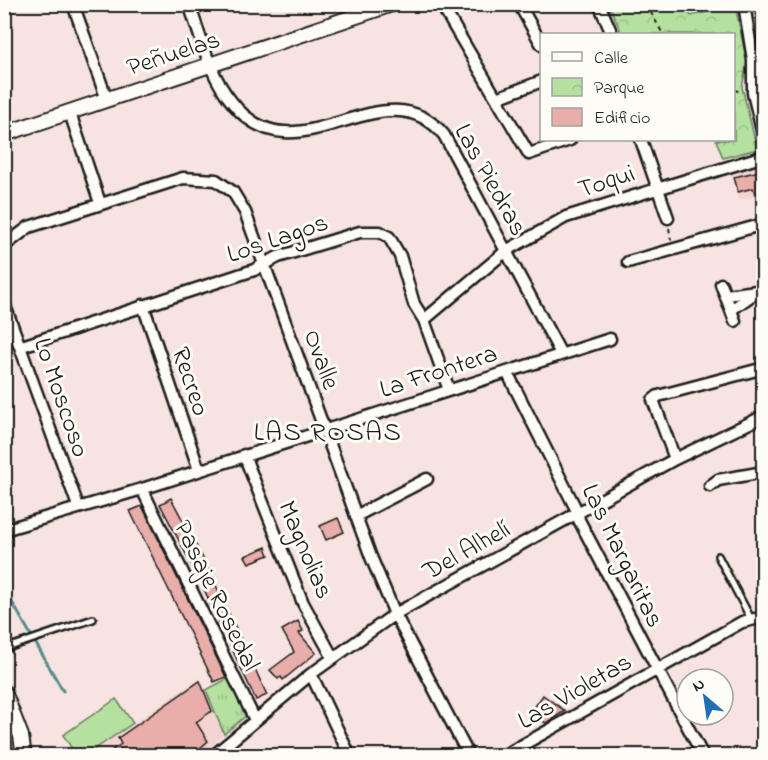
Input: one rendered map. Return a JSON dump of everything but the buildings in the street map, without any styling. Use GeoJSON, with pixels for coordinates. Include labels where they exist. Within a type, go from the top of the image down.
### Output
{"type":"FeatureCollection","features":[{"type":"Feature","properties":{"kind":"street"},"geometry":{"type":"LineString","coordinates":[[74,4],[107,100]]}},
{"type":"Feature","properties":{"kind":"street","name":"Las Piedras"},"geometry":{"type":"LineString","coordinates":[[189,4],[211,66],[230,101],[242,114],[260,125],[297,134],[390,110],[407,111],[425,118],[444,135],[561,354]]}},
{"type":"Feature","properties":{"kind":"street","name":"Peñuelas"},"geometry":{"type":"LineString","coordinates":[[4,134],[392,4]]}},
{"type":"Feature","properties":{"kind":"street"},"geometry":{"type":"LineString","coordinates":[[441,4],[529,154],[567,141]]}},
{"type":"Feature","properties":{"kind":"street"},"geometry":{"type":"LineString","coordinates":[[519,4],[540,41]]}},
{"type":"Feature","properties":{"kind":"street"},"geometry":{"type":"LineString","coordinates":[[599,4],[612,33]]}},
{"type":"Feature","properties":{"kind":"street"},"geometry":{"type":"LineString","coordinates":[[744,4],[753,60],[753,93],[764,139]]}},
{"type":"Feature","properties":{"kind":"street"},"geometry":{"type":"LineString","coordinates":[[496,98],[540,82]]}},
{"type":"Feature","properties":{"kind":"street"},"geometry":{"type":"LineString","coordinates":[[4,246],[29,227],[100,203],[70,113]]}},
{"type":"Feature","properties":{"kind":"street"},"geometry":{"type":"LineString","coordinates":[[641,141],[668,218]]}},
{"type":"Feature","properties":{"kind":"street","name":"Toqui"},"geometry":{"type":"LineString","coordinates":[[424,320],[506,251],[566,218],[658,187],[764,156]]}},
{"type":"Feature","properties":{"kind":"street","name":"Ovalle"},"geometry":{"type":"LineString","coordinates":[[100,203],[183,178],[216,180],[233,192],[241,202],[356,516],[395,614],[469,756]]}},
{"type":"Feature","properties":{"kind":"street"},"geometry":{"type":"LineString","coordinates":[[628,262],[764,224]]}},
{"type":"Feature","properties":{"kind":"street","name":"Los Lagos"},"geometry":{"type":"LineString","coordinates":[[22,346],[360,232],[380,232],[395,243],[414,303],[424,320],[449,390]]}},
{"type":"Feature","properties":{"kind":"street"},"geometry":{"type":"LineString","coordinates":[[721,284],[733,316],[761,291]]}},
{"type":"Feature","properties":{"kind":"street"},"geometry":{"type":"LineString","coordinates":[[726,295],[761,291]]}},
{"type":"Feature","properties":{"kind":"street","name":"Lo Moscoso"},"geometry":{"type":"LineString","coordinates":[[4,303],[22,346],[78,506]]}},
{"type":"Feature","properties":{"kind":"street","name":"Recreo"},"geometry":{"type":"LineString","coordinates":[[143,305],[199,471]]}},
{"type":"Feature","properties":{"kind":"street","name":"La Frontera"},"geometry":{"type":"LineString","coordinates":[[4,530],[78,506],[142,489],[610,339]]}},
{"type":"Feature","properties":{"kind":"street"},"geometry":{"type":"LineString","coordinates":[[675,459],[653,400],[658,396],[764,368]]}},
{"type":"Feature","properties":{"kind":"street","name":"Las Margaritas"},"geometry":{"type":"LineString","coordinates":[[507,372],[578,513],[584,530],[703,756]]}},
{"type":"Feature","properties":{"kind":"street","name":"Del Alhelí"},"geometry":{"type":"LineString","coordinates":[[213,756],[311,674],[395,614],[675,459],[764,416]]}},
{"type":"Feature","properties":{"kind":"street","name":"Magnolias"},"geometry":{"type":"LineString","coordinates":[[244,455],[303,603],[333,658]]}},
{"type":"Feature","properties":{"kind":"street"},"geometry":{"type":"LineString","coordinates":[[710,486],[718,480],[764,472]]}},
{"type":"Feature","properties":{"kind":"street"},"geometry":{"type":"LineString","coordinates":[[356,516],[427,479]]}},
{"type":"Feature","properties":{"kind":"street","name":"Pasaje Rosedal"},"geometry":{"type":"LineString","coordinates":[[142,489],[255,720]]}},
{"type":"Feature","properties":{"kind":"street","name":"Las Violetas"},"geometry":{"type":"LineString","coordinates":[[503,756],[657,668],[752,619],[764,616]]}},
{"type":"Feature","properties":{"kind":"street"},"geometry":{"type":"LineString","coordinates":[[311,674],[350,756]]}},
{"type":"Feature","properties":{"kind":"street"},"geometry":{"type":"LineString","coordinates":[[4,692],[21,736],[24,756]]}},
{"type":"Feature","properties":{"kind":"lane"},"geometry":{"type":"LineString","coordinates":[[4,336],[16,330]]}},
{"type":"Feature","properties":{"kind":"lane"},"geometry":{"type":"LineString","coordinates":[[718,556],[752,619]]}},
{"type":"Feature","properties":{"kind":"lane"},"geometry":{"type":"LineString","coordinates":[[4,649],[93,619]]}},
{"type":"Feature","properties":{"kind":"path"},"geometry":{"type":"LineString","coordinates":[[646,4],[662,33]]}},
{"type":"Feature","properties":{"kind":"path"},"geometry":{"type":"LineString","coordinates":[[668,218],[673,249]]}},
{"type":"Feature","properties":{"kind":"shaded area"},"geometry":{"type":"Polygon","coordinates":[[[763,163],[763,194],[739,200],[731,174],[763,163]]]}},
{"type":"Feature","properties":{"kind":"shaded area"},"geometry":{"type":"Polygon","coordinates":[[[200,678],[224,734],[202,755],[86,756],[200,678]]]}},
{"type":"Feature","properties":{"kind":"green space"},"geometry":{"type":"Polygon","coordinates":[[[609,5],[684,5],[691,16],[735,5],[747,63],[742,87],[757,149],[723,158],[716,141],[735,141],[735,33],[622,33],[609,5]]]}},
{"type":"Feature","properties":{"kind":"green space"},"geometry":{"type":"Polygon","coordinates":[[[229,678],[248,714],[224,734],[206,690],[229,678]]]}},
{"type":"Feature","properties":{"kind":"green space"},"geometry":{"type":"Polygon","coordinates":[[[116,699],[133,723],[86,755],[76,755],[63,735],[116,699]]]}},
{"type":"Feature","properties":{"kind":"waterway"},"geometry":{"type":"LineString","coordinates":[[4,12],[13,4]]}},
{"type":"Feature","properties":{"kind":"waterway"},"geometry":{"type":"LineString","coordinates":[[632,4],[638,10]]}},
{"type":"Feature","properties":{"kind":"waterway"},"geometry":{"type":"LineString","coordinates":[[4,588],[63,691]]}},
{"type":"Feature","properties":{"kind":"district","name":"LAS ROSAS"},"geometry":{"type":"Point","coordinates":[328,431]}}]}
